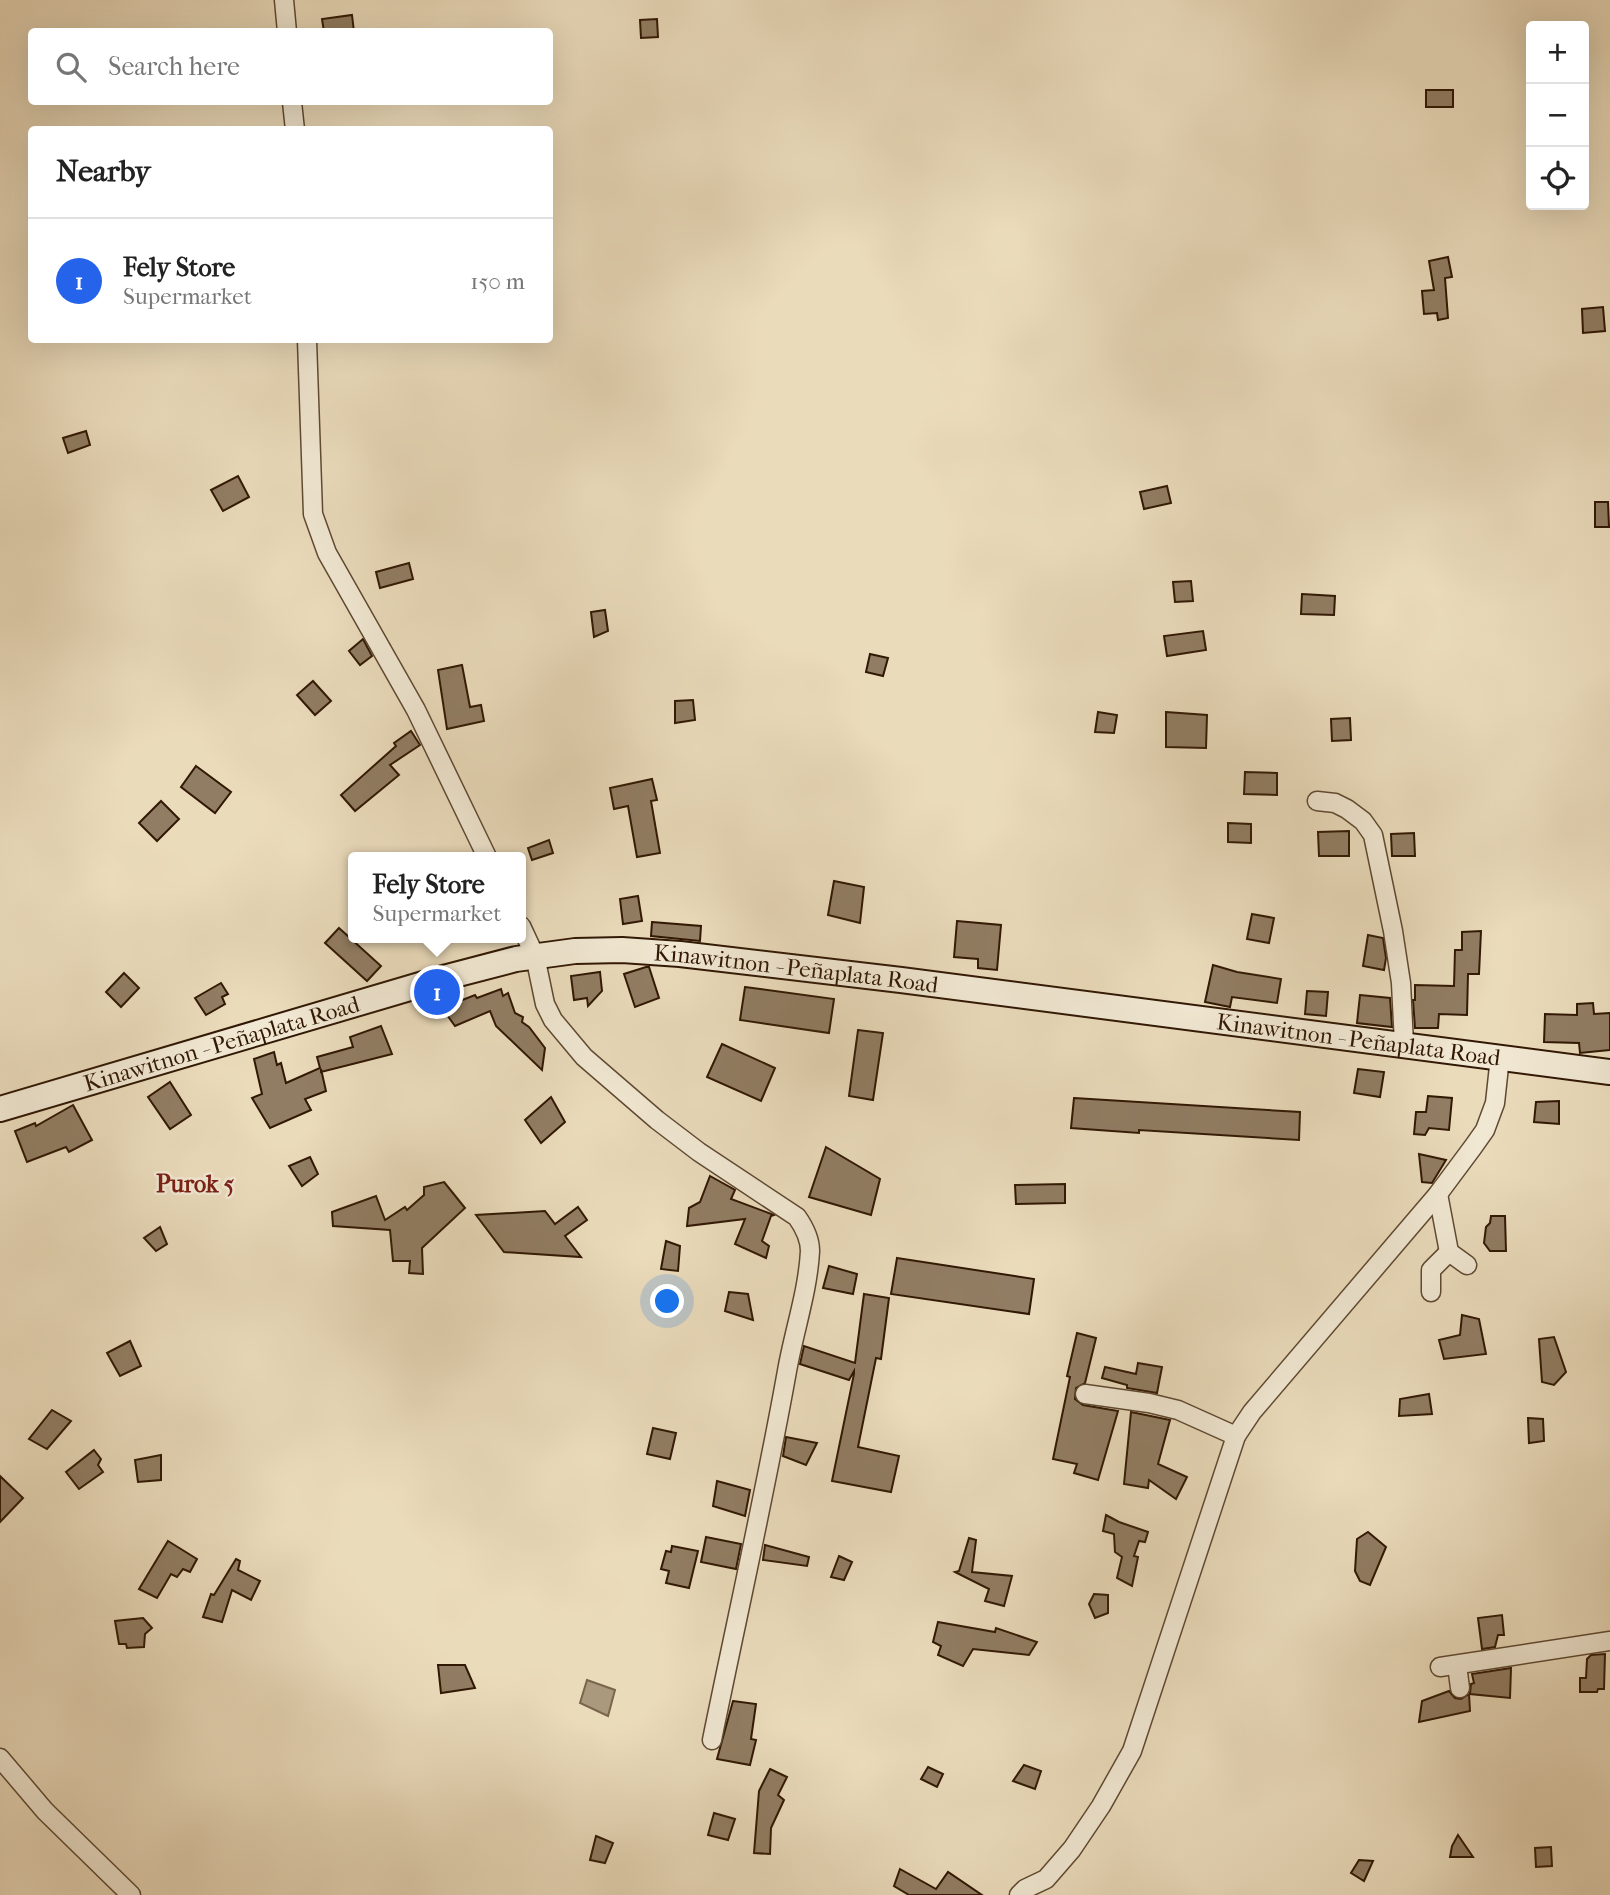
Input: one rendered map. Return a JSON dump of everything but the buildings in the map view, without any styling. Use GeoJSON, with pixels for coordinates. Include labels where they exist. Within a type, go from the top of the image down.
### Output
{"type":"FeatureCollection","features":[{"type":"Feature","properties":{"kind":"street"},"geometry":{"type":"LineString","coordinates":[[284,0],[287,28]]}},
{"type":"Feature","properties":{"kind":"street"},"geometry":{"type":"LineString","coordinates":[[292,105],[295,126]]}},
{"type":"Feature","properties":{"kind":"street"},"geometry":{"type":"LineString","coordinates":[[307,343],[313,514],[327,553],[416,710],[485,852]]}},
{"type":"Feature","properties":{"kind":"street"},"geometry":{"type":"LineString","coordinates":[[1317,801],[1335,803],[1347,809],[1363,821],[1373,835],[1401,983],[1404,1044]]}},
{"type":"Feature","properties":{"kind":"street"},"geometry":{"type":"LineString","coordinates":[[526,936],[536,956],[545,1004],[553,1020],[584,1057],[678,1136],[797,1217],[806,1230],[810,1248],[804,1289],[712,1740]]}},
{"type":"Feature","properties":{"kind":"street","name":"Kinawitnon - Peñaplata Road"},"geometry":{"type":"LineString","coordinates":[[0,1109],[434,981],[516,959],[587,950],[680,954],[1610,1072]]}},
{"type":"Feature","properties":{"kind":"street"},"geometry":{"type":"LineString","coordinates":[[1025,1893],[1045,1879],[1072,1849],[1101,1806],[1132,1751],[1236,1436],[1252,1412],[1326,1323],[1438,1194],[1485,1130],[1495,1103],[1500,1057]]}},
{"type":"Feature","properties":{"kind":"street"},"geometry":{"type":"LineString","coordinates":[[1438,1194],[1449,1252],[1467,1265]]}},
{"type":"Feature","properties":{"kind":"street"},"geometry":{"type":"LineString","coordinates":[[1431,1292],[1431,1270],[1449,1252]]}},
{"type":"Feature","properties":{"kind":"street"},"geometry":{"type":"LineString","coordinates":[[1085,1394],[1178,1410],[1236,1436]]}},
{"type":"Feature","properties":{"kind":"street"},"geometry":{"type":"LineString","coordinates":[[1460,1688],[1448,1666],[1610,1640]]}},
{"type":"Feature","properties":{"kind":"street"},"geometry":{"type":"LineString","coordinates":[[0,1758],[45,1811],[131,1895]]}},
{"type":"Feature","properties":{"kind":"shaded area"},"geometry":{"type":"Polygon","coordinates":[[[587,1680],[615,1690],[608,1716],[580,1703],[587,1680]]]}},
{"type":"Feature","properties":{"kind":"place","name":"Fely Store"},"geometry":{"type":"Point","coordinates":[437,992]}},
{"type":"Feature","properties":{"kind":"district","name":"Purok 5"},"geometry":{"type":"Point","coordinates":[195,1184]}}]}
